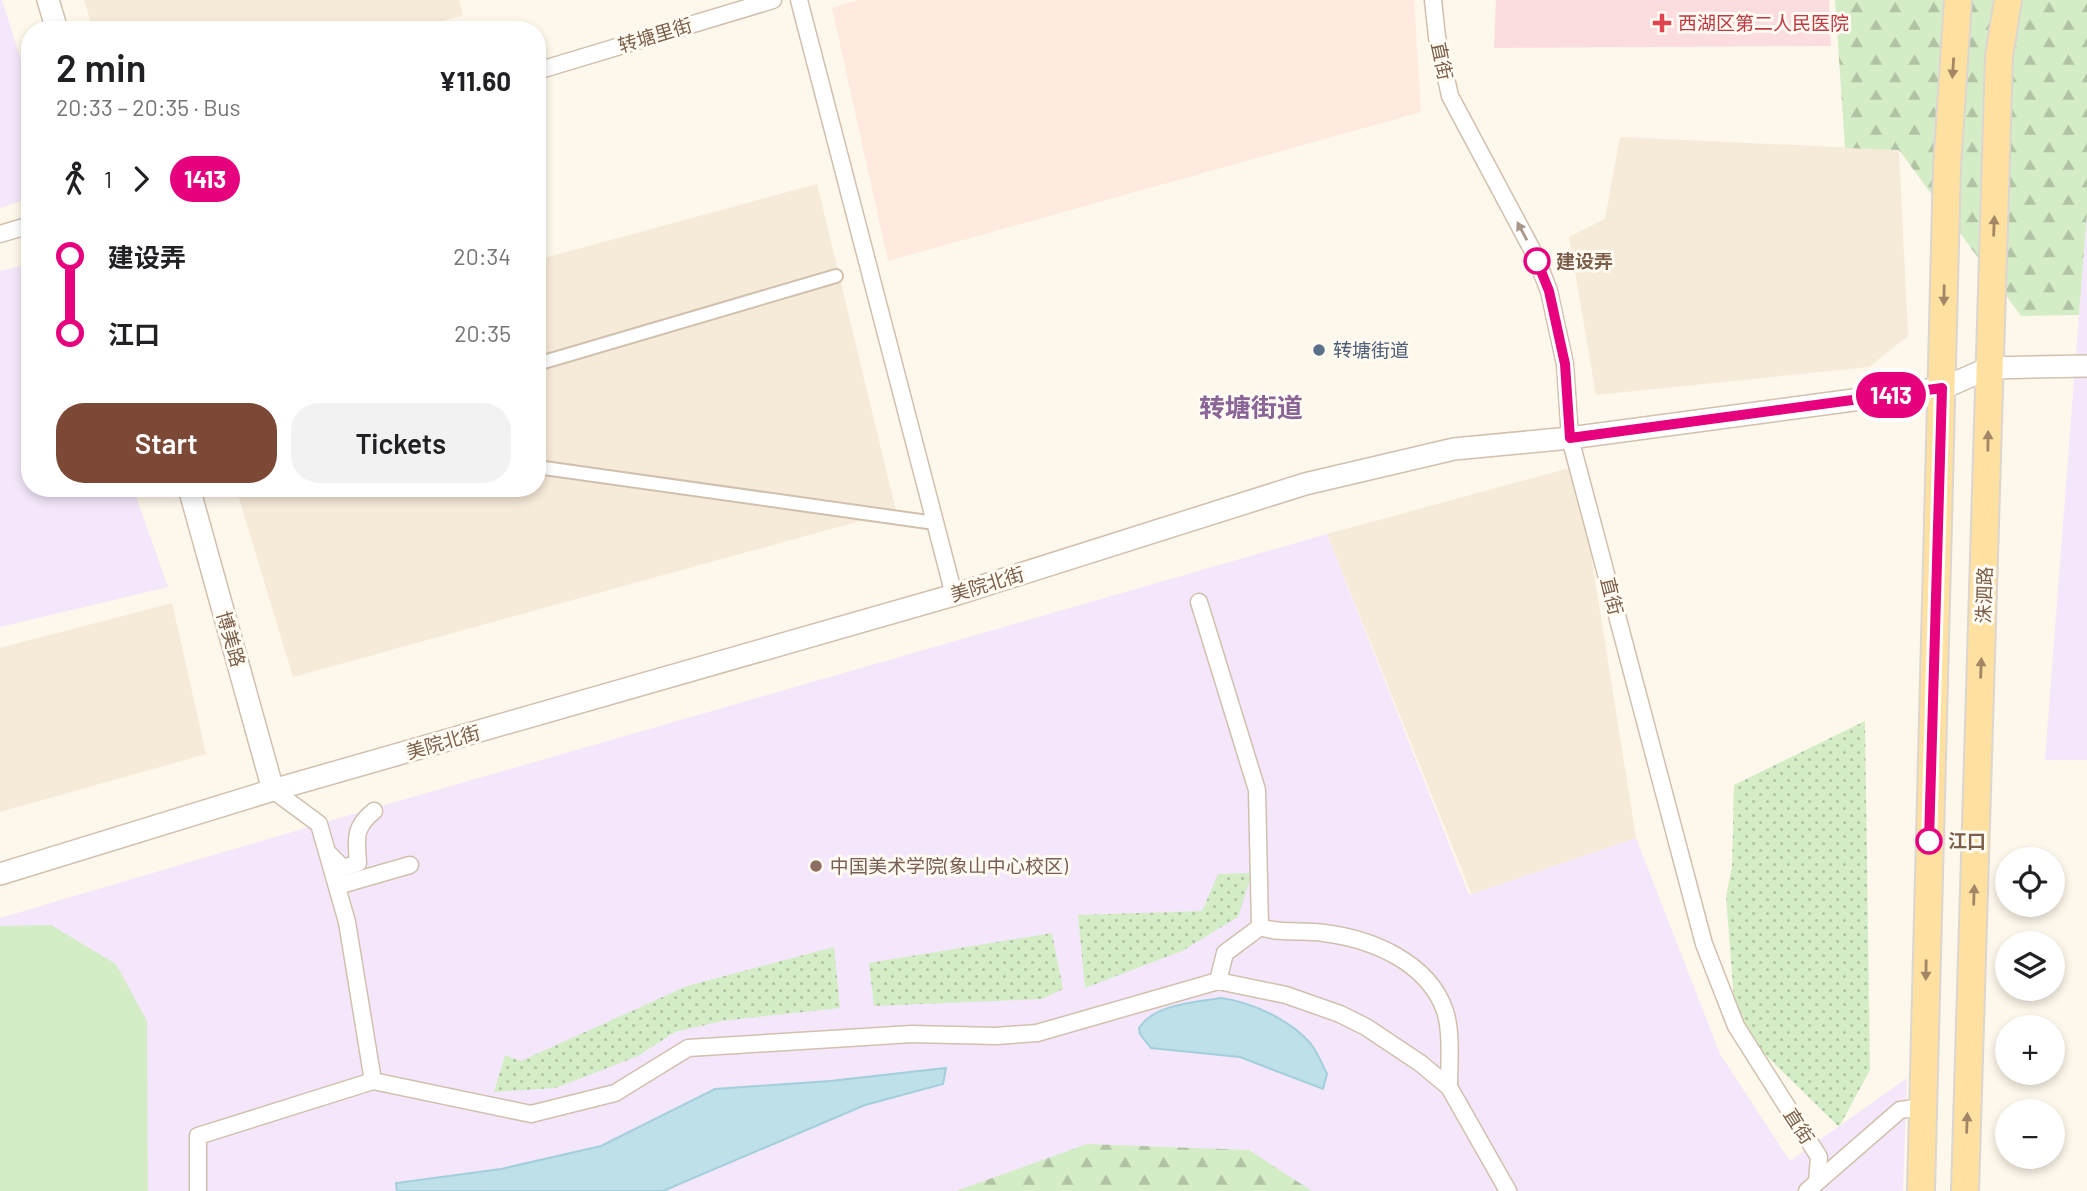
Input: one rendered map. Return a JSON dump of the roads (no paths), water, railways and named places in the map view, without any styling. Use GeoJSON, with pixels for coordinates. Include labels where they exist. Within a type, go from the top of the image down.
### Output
{"type":"FeatureCollection","features":[{"type":"Feature","properties":{"kind":"main road"},"geometry":{"type":"LineString","coordinates":[[1921,1191],[1947,167],[1958,0]]}},
{"type":"Feature","properties":{"kind":"main road","name":"洙泗路"},"geometry":{"type":"LineString","coordinates":[[1965,1191],[1999,56],[2008,0]]}},
{"type":"Feature","properties":{"kind":"street"},"geometry":{"type":"LineString","coordinates":[[48,0],[54,21]]}},
{"type":"Feature","properties":{"kind":"street","name":"转塘里街"},"geometry":{"type":"LineString","coordinates":[[546,68],[773,0]]}},
{"type":"Feature","properties":{"kind":"street"},"geometry":{"type":"LineString","coordinates":[[799,0],[954,595]]}},
{"type":"Feature","properties":{"kind":"street","name":"直街"},"geometry":{"type":"LineString","coordinates":[[1433,0],[1437,37],[1450,96],[1536,257],[1549,291],[1565,364],[1570,438],[1704,944],[1736,1026],[1819,1157],[1812,1187]]}},
{"type":"Feature","properties":{"kind":"street"},"geometry":{"type":"LineString","coordinates":[[0,234],[21,228]]}},
{"type":"Feature","properties":{"kind":"street"},"geometry":{"type":"LineString","coordinates":[[546,362],[836,276]]}},
{"type":"Feature","properties":{"kind":"street"},"geometry":{"type":"LineString","coordinates":[[1989,368],[2087,366]]}},
{"type":"Feature","properties":{"kind":"street","name":"美院北街"},"geometry":{"type":"LineString","coordinates":[[0,874],[273,790],[954,595],[1305,484],[1454,449],[1570,438],[1942,388],[1989,368]]}},
{"type":"Feature","properties":{"kind":"street"},"geometry":{"type":"LineString","coordinates":[[546,468],[935,523]]}},
{"type":"Feature","properties":{"kind":"street","name":"博美路"},"geometry":{"type":"LineString","coordinates":[[192,497],[273,790]]}},
{"type":"Feature","properties":{"kind":"street"},"geometry":{"type":"LineString","coordinates":[[1199,602],[1256,790],[1260,927]]}},
{"type":"Feature","properties":{"kind":"street"},"geometry":{"type":"LineString","coordinates":[[273,790],[319,824],[347,922],[373,1081]]}},
{"type":"Feature","properties":{"kind":"street"},"geometry":{"type":"LineString","coordinates":[[327,852],[343,867],[358,863],[356,838],[361,821],[374,811]]}},
{"type":"Feature","properties":{"kind":"street"},"geometry":{"type":"LineString","coordinates":[[337,886],[410,865]]}},
{"type":"Feature","properties":{"kind":"street"},"geometry":{"type":"LineString","coordinates":[[1218,981],[1225,953],[1260,927]]}},
{"type":"Feature","properties":{"kind":"street"},"geometry":{"type":"LineString","coordinates":[[1260,927],[1273,931],[1323,932],[1364,940],[1395,954],[1433,987],[1446,1013],[1449,1087]]}},
{"type":"Feature","properties":{"kind":"street"},"geometry":{"type":"LineString","coordinates":[[198,1191],[198,1136],[373,1081],[531,1114],[615,1093],[688,1048],[912,1034],[996,1036],[1037,1033],[1218,981],[1286,995],[1340,1014],[1366,1027],[1449,1087],[1508,1191]]}},
{"type":"Feature","properties":{"kind":"street"},"geometry":{"type":"LineString","coordinates":[[1812,1187],[1900,1110],[1923,1107]]}},
{"type":"Feature","properties":{"kind":"water"},"geometry":{"type":"Polygon","coordinates":[[[1221,998],[1270,1014],[1303,1035],[1313,1047],[1327,1074],[1323,1089],[1240,1057],[1151,1048],[1140,1034],[1139,1028],[1146,1020],[1165,1009],[1221,998]]]}},
{"type":"Feature","properties":{"kind":"water"},"geometry":{"type":"Polygon","coordinates":[[[946,1068],[943,1084],[865,1105],[663,1191],[397,1191],[396,1183],[501,1169],[601,1146],[715,1089],[830,1081],[946,1068]]]}},
{"type":"Feature","properties":{"kind":"place","name":"西湖区第二人民医院"},"geometry":{"type":"Point","coordinates":[1662,23]}},
{"type":"Feature","properties":{"kind":"place","name":"建设弄"},"geometry":{"type":"Point","coordinates":[1537,261]}},
{"type":"Feature","properties":{"kind":"place","name":"转塘街道"},"geometry":{"type":"Point","coordinates":[1319,350]}},
{"type":"Feature","properties":{"kind":"place","name":"江口"},"geometry":{"type":"Point","coordinates":[1929,841]}},
{"type":"Feature","properties":{"kind":"place","name":"中国美术学院(象山中心校区)"},"geometry":{"type":"Point","coordinates":[816,866]}},
{"type":"Feature","properties":{"kind":"district","name":"转塘街道"},"geometry":{"type":"Point","coordinates":[1251,408]}}]}
